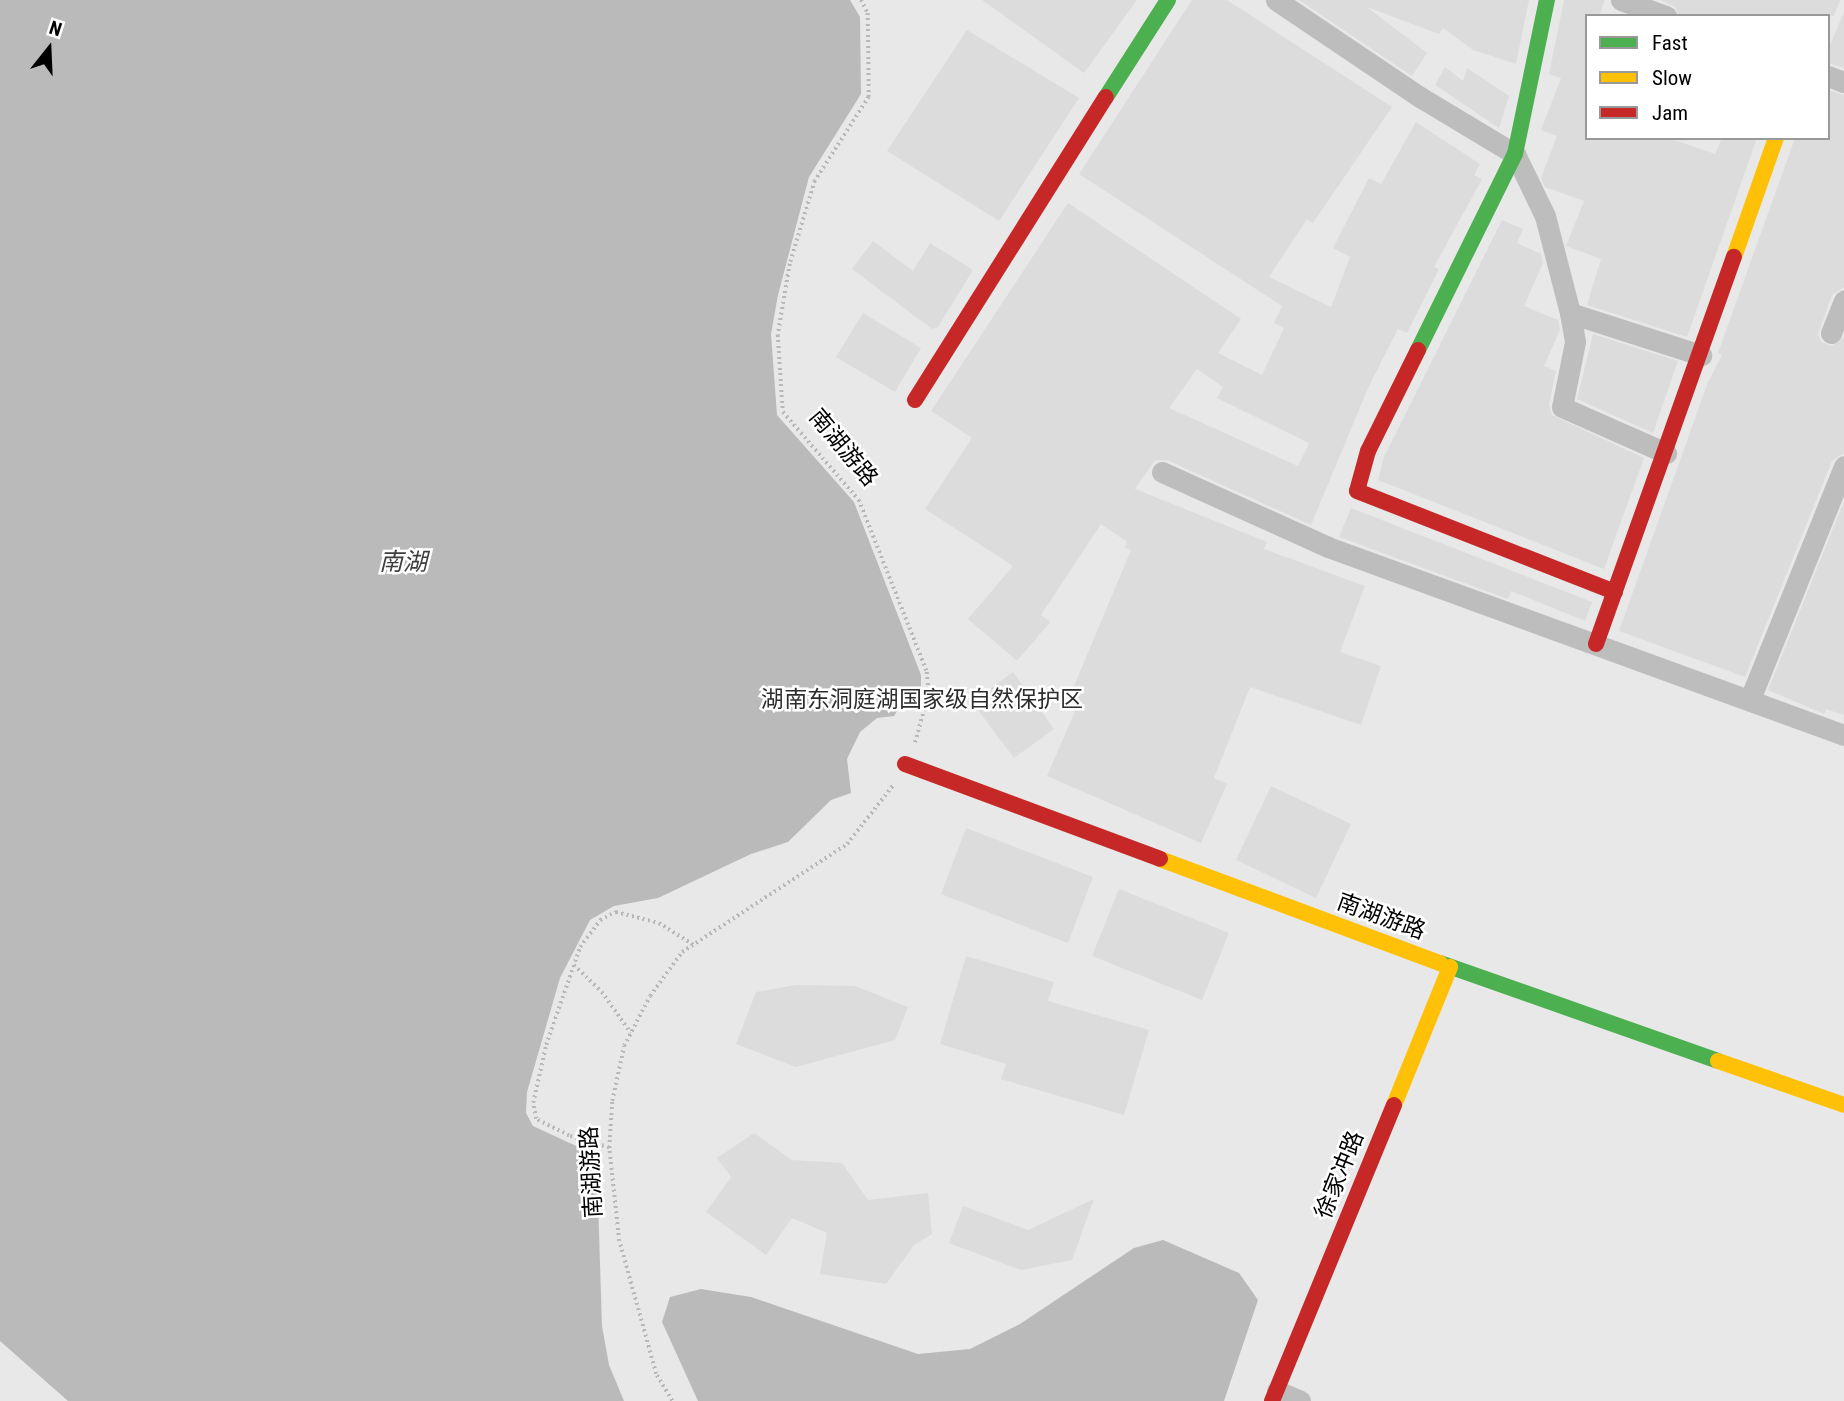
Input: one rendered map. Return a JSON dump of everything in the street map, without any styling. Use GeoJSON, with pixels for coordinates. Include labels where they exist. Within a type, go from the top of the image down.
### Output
{"type":"FeatureCollection","features":[{"type":"Feature","properties":{"kind":"street"},"geometry":{"type":"LineString","coordinates":[[915,400],[1168,0]]}},
{"type":"Feature","properties":{"kind":"street"},"geometry":{"type":"LineString","coordinates":[[1276,0],[1420,97],[1515,154],[1545,216],[1570,313],[1575,342],[1562,407],[1666,453]]}},
{"type":"Feature","properties":{"kind":"street"},"geometry":{"type":"LineString","coordinates":[[1547,0],[1515,154],[1368,451],[1357,491],[1615,592]]}},
{"type":"Feature","properties":{"kind":"street"},"geometry":{"type":"LineString","coordinates":[[1621,0],[1660,14]]}},
{"type":"Feature","properties":{"kind":"street"},"geometry":{"type":"LineString","coordinates":[[1596,644],[1775,140]]}},
{"type":"Feature","properties":{"kind":"street"},"geometry":{"type":"LineString","coordinates":[[1831,333],[1844,300]]}},
{"type":"Feature","properties":{"kind":"street"},"geometry":{"type":"LineString","coordinates":[[1570,313],[1701,355]]}},
{"type":"Feature","properties":{"kind":"street"},"geometry":{"type":"LineString","coordinates":[[1750,699],[1844,466]]}},
{"type":"Feature","properties":{"kind":"street"},"geometry":{"type":"LineString","coordinates":[[1162,472],[1328,547],[1750,699],[1844,736]]}},
{"type":"Feature","properties":{"kind":"street","name":"南湖游路"},"geometry":{"type":"LineString","coordinates":[[905,764],[1450,967],[1844,1105]]}},
{"type":"Feature","properties":{"kind":"street","name":"徐家冲路"},"geometry":{"type":"LineString","coordinates":[[1275,1396],[1450,967]]}},
{"type":"Feature","properties":{"kind":"street"},"geometry":{"type":"LineString","coordinates":[[1275,1396],[1300,1401]]}},
{"type":"Feature","properties":{"kind":"path","name":"南湖游路"},"geometry":{"type":"LineString","coordinates":[[672,1401],[656,1374],[631,1294],[619,1241],[609,1148],[611,1101],[631,1033],[674,963],[694,945],[847,844],[888,796],[921,733],[929,693],[927,671],[859,500],[783,412],[779,347],[790,264],[815,181],[869,97],[868,13],[861,0]]}},
{"type":"Feature","properties":{"kind":"path"},"geometry":{"type":"LineString","coordinates":[[609,1148],[569,1136],[536,1119],[533,1103],[546,1045],[574,965],[588,932],[616,912],[659,923],[694,945]]}},
{"type":"Feature","properties":{"kind":"path"},"geometry":{"type":"LineString","coordinates":[[574,965],[602,992],[631,1033]]}},
{"type":"Feature","properties":{"kind":"green space","name":"湖南东洞庭湖国家级自然保护区"},"geometry":{"type":"Polygon","coordinates":[[[0,0],[1844,0],[1844,1401],[0,1401],[0,0]]]}},
{"type":"Feature","properties":{"kind":"water","name":"南湖"},"geometry":{"type":"Polygon","coordinates":[[[0,0],[850,0],[860,17],[861,94],[809,177],[778,295],[771,334],[777,415],[854,502],[921,675],[921,691],[915,701],[903,701],[894,716],[877,718],[860,732],[847,759],[851,793],[831,800],[788,842],[751,854],[658,898],[614,906],[590,920],[560,978],[527,1092],[526,1113],[533,1126],[602,1158],[598,1201],[602,1326],[609,1365],[624,1401],[68,1401],[0,1341],[0,0]]]}},
{"type":"Feature","properties":{"kind":"water"},"geometry":{"type":"Polygon","coordinates":[[[1163,1240],[1239,1273],[1258,1300],[1224,1401],[698,1401],[662,1322],[670,1297],[701,1289],[751,1297],[918,1354],[970,1349],[1020,1324],[1134,1248],[1163,1240]]]}},
{"type":"Feature","properties":{"kind":"building"},"geometry":{"type":"Polygon","coordinates":[[[982,0],[1137,0],[1084,73],[982,0]]]}},
{"type":"Feature","properties":{"kind":"building"},"geometry":{"type":"Polygon","coordinates":[[[1192,0],[1227,0],[1392,107],[1313,223],[1307,219],[1269,277],[1331,307],[1350,257],[1333,248],[1369,178],[1381,184],[1416,122],[1480,164],[1474,175],[1482,179],[1434,267],[1439,269],[1407,333],[1398,329],[1369,386],[1311,525],[1167,460],[1155,460],[1135,489],[1267,542],[1264,549],[1365,586],[1340,652],[1381,666],[1361,725],[1250,687],[1214,778],[1227,784],[1201,843],[1047,776],[1079,702],[1069,698],[1131,550],[1125,548],[1127,542],[1101,524],[1041,615],[1050,622],[1017,661],[968,619],[1013,566],[925,509],[972,438],[931,411],[1068,203],[1241,319],[1218,353],[1262,375],[1284,328],[1274,323],[1282,306],[1079,174],[1192,0]],[[1197,369],[1169,408],[1298,466],[1309,443],[1217,398],[1223,387],[1197,369]]]}},
{"type":"Feature","properties":{"kind":"building"},"geometry":{"type":"Polygon","coordinates":[[[1299,0],[1529,0],[1516,64],[1473,50],[1443,28],[1439,34],[1367,7],[1427,53],[1412,76],[1299,0]]]}},
{"type":"Feature","properties":{"kind":"building"},"geometry":{"type":"Polygon","coordinates":[[[1564,0],[1605,0],[1600,14],[1585,14],[1585,140],[1675,140],[1715,154],[1721,140],[1756,140],[1687,337],[1587,305],[1601,259],[1566,246],[1584,201],[1545,187],[1541,178],[1557,136],[1541,130],[1561,78],[1549,74],[1564,0]]]}},
{"type":"Feature","properties":{"kind":"building"},"geometry":{"type":"Polygon","coordinates":[[[1660,0],[1840,0],[1834,16],[1678,14],[1675,7],[1660,0]]]}},
{"type":"Feature","properties":{"kind":"building"},"geometry":{"type":"Polygon","coordinates":[[[1844,12],[1844,68],[1830,64],[1830,45],[1844,12]]]}},
{"type":"Feature","properties":{"kind":"building"},"geometry":{"type":"Polygon","coordinates":[[[967,30],[1079,98],[999,221],[887,151],[967,30]]]}},
{"type":"Feature","properties":{"kind":"building"},"geometry":{"type":"Polygon","coordinates":[[[1445,67],[1463,81],[1467,68],[1509,96],[1499,128],[1435,85],[1445,67]]]}},
{"type":"Feature","properties":{"kind":"building"},"geometry":{"type":"Polygon","coordinates":[[[1830,91],[1844,95],[1844,287],[1832,295],[1818,334],[1821,342],[1832,346],[1844,336],[1844,453],[1832,461],[1745,677],[1619,631],[1708,382],[1722,355],[1718,353],[1794,140],[1830,140],[1830,91]]]}},
{"type":"Feature","properties":{"kind":"building"},"geometry":{"type":"Polygon","coordinates":[[[1502,220],[1523,229],[1517,243],[1541,254],[1543,263],[1524,306],[1558,320],[1560,330],[1544,366],[1556,371],[1549,404],[1552,415],[1644,458],[1604,569],[1378,480],[1384,457],[1502,220]]]}},
{"type":"Feature","properties":{"kind":"building"},"geometry":{"type":"Polygon","coordinates":[[[873,241],[913,271],[930,243],[973,270],[938,327],[932,329],[852,269],[873,241]]]}},
{"type":"Feature","properties":{"kind":"building"},"geometry":{"type":"Polygon","coordinates":[[[863,313],[921,348],[895,392],[836,357],[863,313]]]}},
{"type":"Feature","properties":{"kind":"building"},"geometry":{"type":"Polygon","coordinates":[[[1593,334],[1678,361],[1653,433],[1577,399],[1593,334]]]}},
{"type":"Feature","properties":{"kind":"building"},"geometry":{"type":"Polygon","coordinates":[[[1844,501],[1844,715],[1826,709],[1824,714],[1768,690],[1844,501]]]}},
{"type":"Feature","properties":{"kind":"building"},"geometry":{"type":"Polygon","coordinates":[[[1351,508],[1592,602],[1585,621],[1511,591],[1508,599],[1339,537],[1351,508]]]}},
{"type":"Feature","properties":{"kind":"building"},"geometry":{"type":"Polygon","coordinates":[[[1013,672],[1054,729],[1014,758],[972,702],[1013,672]]]}},
{"type":"Feature","properties":{"kind":"building"},"geometry":{"type":"Polygon","coordinates":[[[1271,786],[1351,824],[1316,898],[1236,860],[1271,786]]]}},
{"type":"Feature","properties":{"kind":"building"},"geometry":{"type":"Polygon","coordinates":[[[966,828],[1093,877],[1068,943],[941,894],[966,828]]]}},
{"type":"Feature","properties":{"kind":"building"},"geometry":{"type":"Polygon","coordinates":[[[1119,889],[1229,933],[1202,1000],[1092,956],[1119,889]]]}},
{"type":"Feature","properties":{"kind":"building"},"geometry":{"type":"Polygon","coordinates":[[[966,956],[1054,982],[1048,1001],[1149,1030],[1124,1115],[1001,1079],[1006,1064],[940,1044],[966,956]]]}},
{"type":"Feature","properties":{"kind":"building"},"geometry":{"type":"Polygon","coordinates":[[[796,985],[855,986],[908,1007],[895,1040],[796,1067],[736,1044],[756,992],[796,985]]]}},
{"type":"Feature","properties":{"kind":"building"},"geometry":{"type":"Polygon","coordinates":[[[754,1133],[792,1160],[842,1163],[868,1200],[928,1193],[932,1234],[914,1245],[886,1284],[820,1274],[827,1233],[792,1218],[766,1255],[706,1212],[731,1177],[717,1158],[754,1133]]]}},
{"type":"Feature","properties":{"kind":"building"},"geometry":{"type":"Polygon","coordinates":[[[1094,1199],[1072,1260],[1021,1270],[949,1243],[963,1206],[1028,1230],[1094,1199]]]}},
{"type":"Feature","properties":{"kind":"traffic: fast"},"geometry":{"type":"LineString","coordinates":[[1106,97],[1168,0]]}},
{"type":"Feature","properties":{"kind":"traffic: fast"},"geometry":{"type":"LineString","coordinates":[[1418,350],[1515,154],[1547,0]]}},
{"type":"Feature","properties":{"kind":"traffic: fast"},"geometry":{"type":"LineString","coordinates":[[1440,963],[1718,1061]]}},
{"type":"Feature","properties":{"kind":"traffic: slow"},"geometry":{"type":"LineString","coordinates":[[1734,257],[1775,140]]}},
{"type":"Feature","properties":{"kind":"traffic: slow"},"geometry":{"type":"LineString","coordinates":[[1160,859],[1440,963]]}},
{"type":"Feature","properties":{"kind":"traffic: slow"},"geometry":{"type":"LineString","coordinates":[[1394,1105],[1450,967]]}},
{"type":"Feature","properties":{"kind":"traffic: slow"},"geometry":{"type":"LineString","coordinates":[[1718,1061],[1844,1105]]}},
{"type":"Feature","properties":{"kind":"traffic: jam"},"geometry":{"type":"LineString","coordinates":[[915,400],[1106,97]]}},
{"type":"Feature","properties":{"kind":"traffic: jam"},"geometry":{"type":"LineString","coordinates":[[1596,644],[1734,257]]}},
{"type":"Feature","properties":{"kind":"traffic: jam"},"geometry":{"type":"LineString","coordinates":[[1418,350],[1368,451],[1357,491],[1615,592]]}},
{"type":"Feature","properties":{"kind":"traffic: jam"},"geometry":{"type":"LineString","coordinates":[[905,764],[1160,859]]}},
{"type":"Feature","properties":{"kind":"traffic: jam"},"geometry":{"type":"LineString","coordinates":[[1272,1401],[1394,1105]]}}]}
